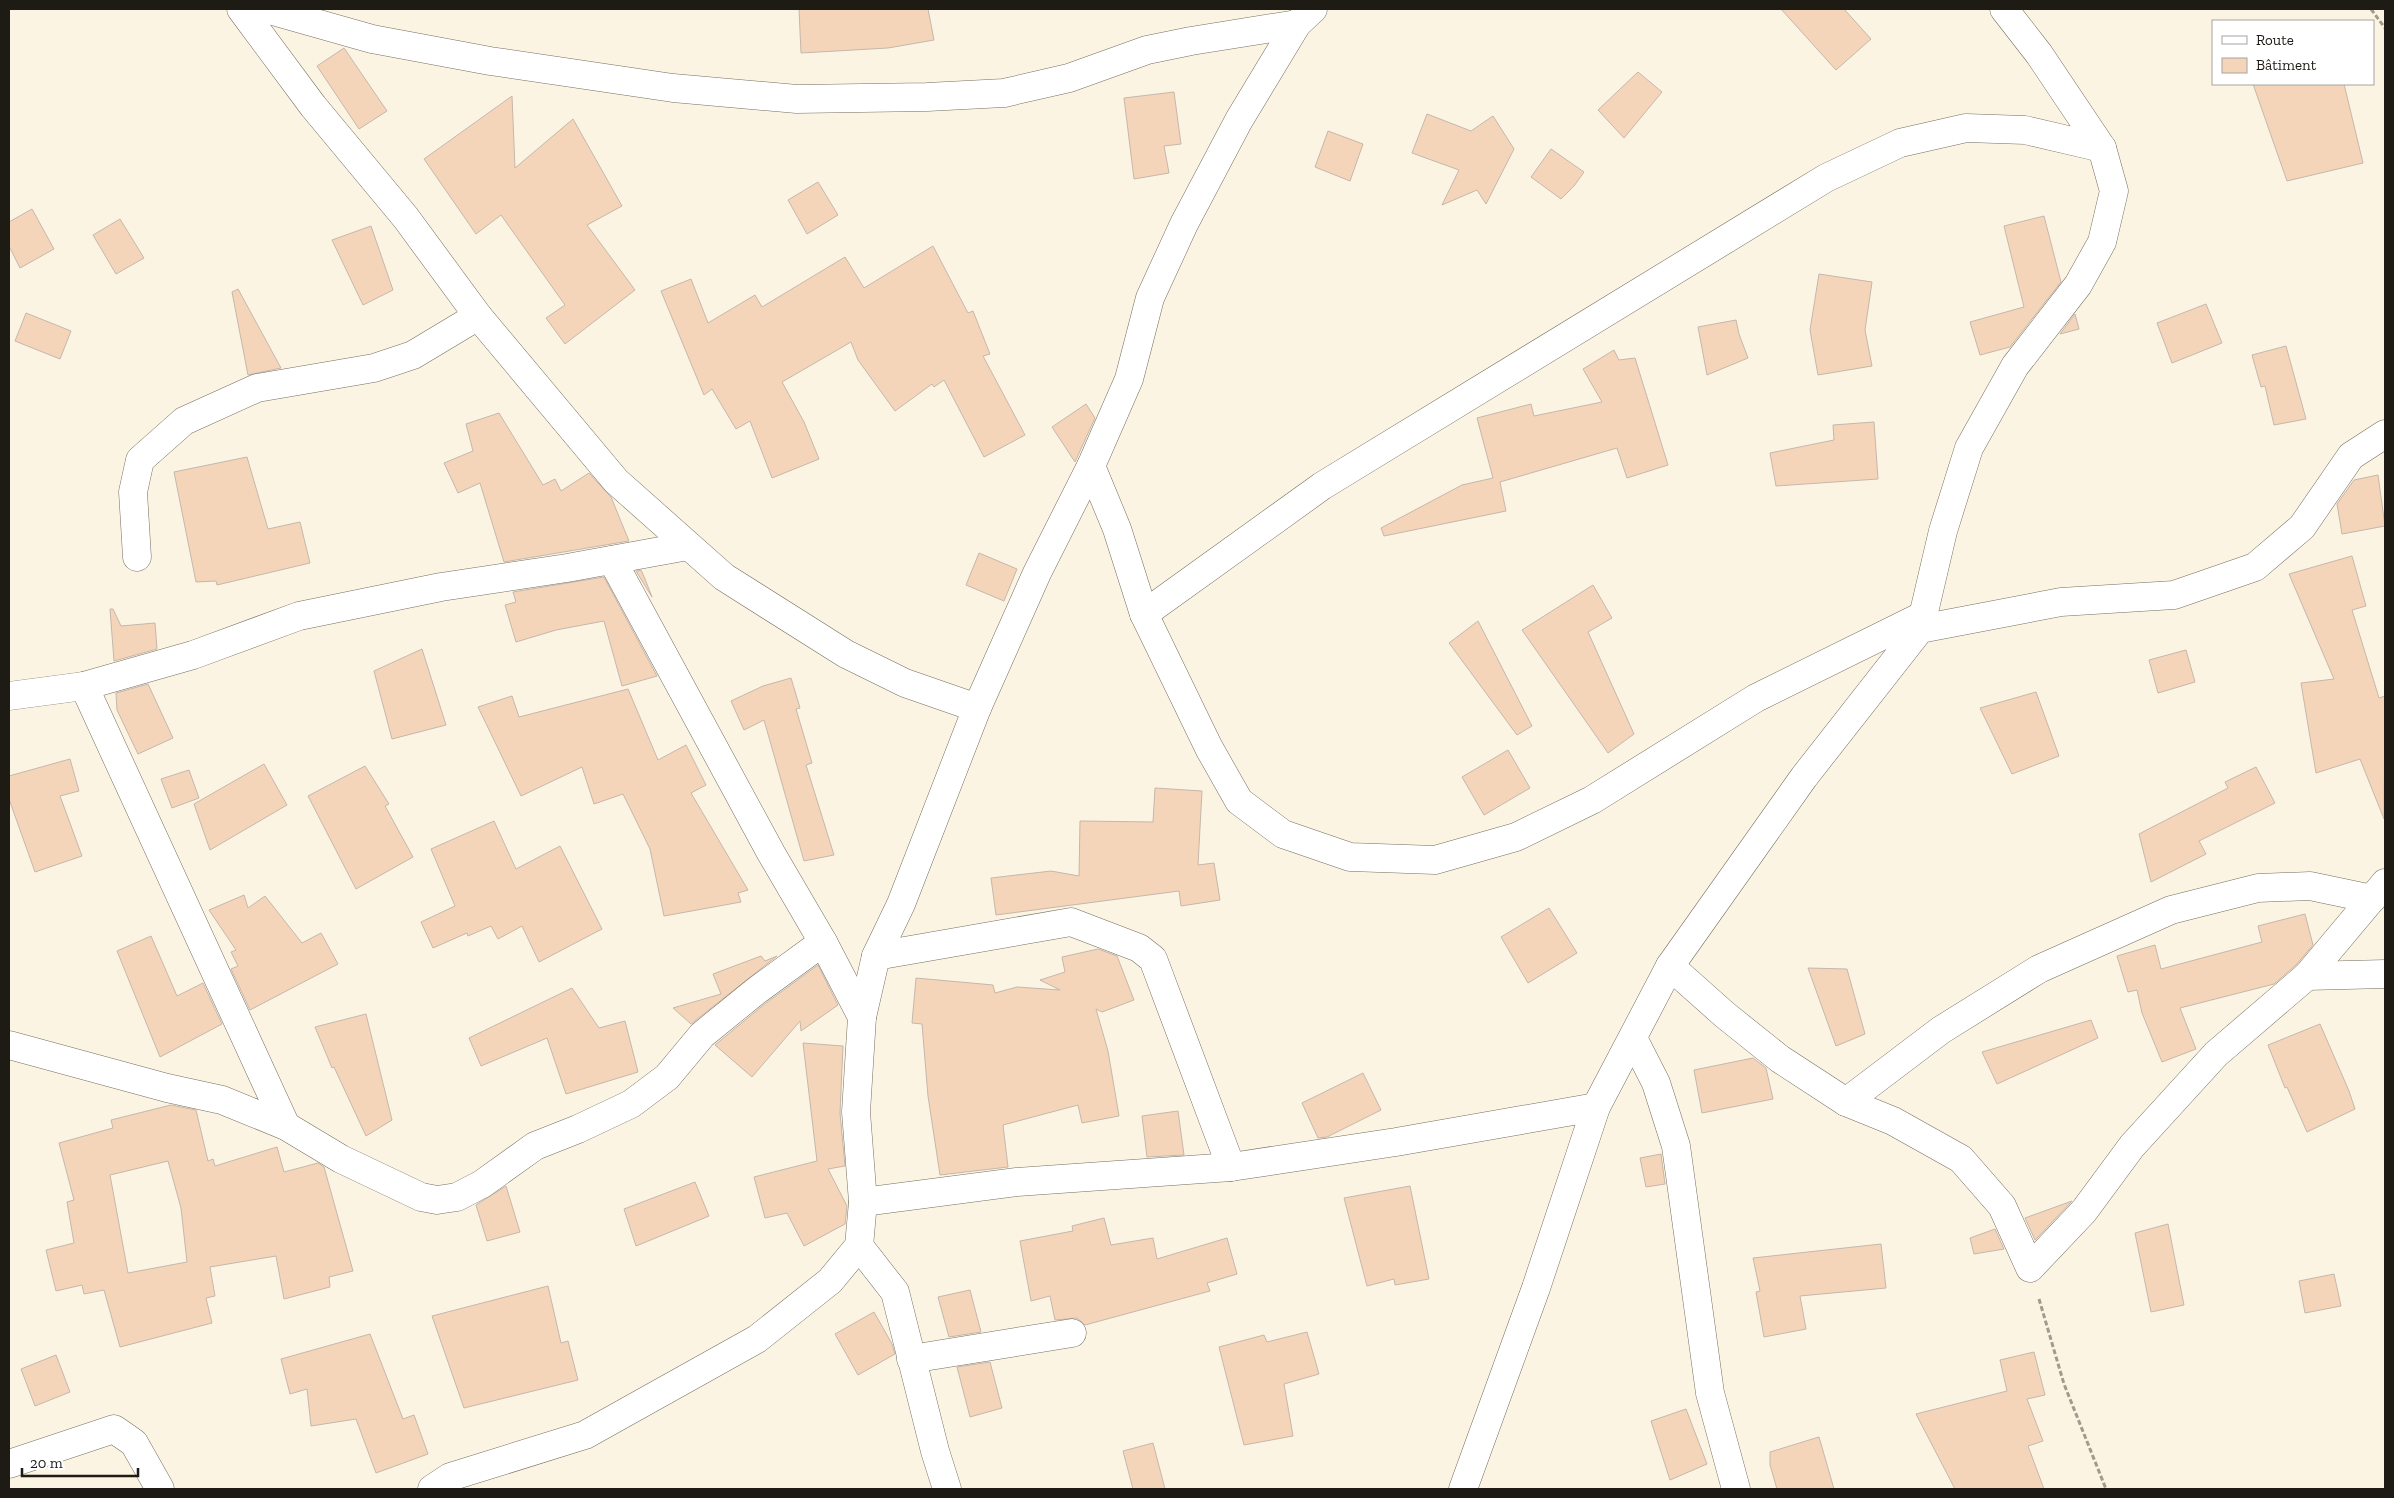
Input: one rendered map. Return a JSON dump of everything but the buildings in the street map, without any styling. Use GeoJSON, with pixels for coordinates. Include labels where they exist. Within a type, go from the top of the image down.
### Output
{"type":"FeatureCollection","features":[{"type":"Feature","properties":{"kind":"street"},"geometry":{"type":"LineString","coordinates":[[241,9],[313,106],[406,218],[478,316],[616,481],[724,577],[846,654],[905,682],[976,708]]}},
{"type":"Feature","properties":{"kind":"street"},"geometry":{"type":"LineString","coordinates":[[1463,1489],[1536,1288],[1596,1107],[1670,966],[1804,777],[1922,622],[1944,531],[1969,448],[2015,366],[2078,285],[2102,242],[2114,191],[2102,148],[2039,54],[2004,9]]}},
{"type":"Feature","properties":{"kind":"street"},"geometry":{"type":"LineString","coordinates":[[275,10],[372,38],[490,62],[673,88],[797,99],[927,97],[1004,92],[1069,78],[1148,50],[1305,16]]}},
{"type":"Feature","properties":{"kind":"street"},"geometry":{"type":"LineString","coordinates":[[432,1489],[450,1477],[585,1435],[757,1339],[830,1281],[859,1246],[863,1202],[856,1112],[862,1018],[876,956],[901,904],[976,708],[1038,573],[1091,466],[1129,380],[1150,298],[1184,224],[1239,120],[1305,16]]}},
{"type":"Feature","properties":{"kind":"street"},"geometry":{"type":"LineString","coordinates":[[1144,614],[1322,486],[1826,178],[1900,143],[1966,128],[2025,130],[2102,148]]}},
{"type":"Feature","properties":{"kind":"street"},"geometry":{"type":"LineString","coordinates":[[137,556],[133,492],[140,460],[184,421],[257,388],[374,368],[413,355],[478,316]]}},
{"type":"Feature","properties":{"kind":"street"},"geometry":{"type":"LineString","coordinates":[[1091,466],[1117,529],[1144,614],[1209,748],[1239,801],[1283,834],[1350,856],[1435,860],[1516,837],[1592,800],[1756,698],[1922,622],[2061,602],[2174,595],[2255,567],[2302,527],[2351,456],[2385,434]]}},
{"type":"Feature","properties":{"kind":"street"},"geometry":{"type":"LineString","coordinates":[[9,696],[84,686],[193,655],[299,616],[441,587],[688,546]]}},
{"type":"Feature","properties":{"kind":"street"},"geometry":{"type":"LineString","coordinates":[[612,560],[771,853],[823,942],[862,1018]]}},
{"type":"Feature","properties":{"kind":"street"},"geometry":{"type":"LineString","coordinates":[[84,686],[286,1126]]}},
{"type":"Feature","properties":{"kind":"street"},"geometry":{"type":"LineString","coordinates":[[1846,1102],[1941,1030],[2039,969],[2172,910],[2258,888],[2310,886],[2378,891]]}},
{"type":"Feature","properties":{"kind":"street"},"geometry":{"type":"LineString","coordinates":[[1670,966],[1725,1015],[1780,1059],[1846,1102],[1893,1121],[1961,1159],[2002,1206],[2030,1268],[2084,1211],[2132,1146],[2216,1054],[2307,976],[2378,891]]}},
{"type":"Feature","properties":{"kind":"street"},"geometry":{"type":"LineString","coordinates":[[876,956],[1071,922],[1139,948],[1153,960],[1231,1167]]}},
{"type":"Feature","properties":{"kind":"street"},"geometry":{"type":"LineString","coordinates":[[9,1045],[167,1088],[222,1100],[286,1126],[341,1159],[421,1197],[437,1200],[457,1197],[482,1184],[534,1146],[578,1129],[631,1104],[667,1077],[702,1035],[756,991],[823,942]]}},
{"type":"Feature","properties":{"kind":"street"},"geometry":{"type":"LineString","coordinates":[[2307,976],[2385,974]]}},
{"type":"Feature","properties":{"kind":"street"},"geometry":{"type":"LineString","coordinates":[[1633,1038],[1656,1084],[1676,1146],[1710,1393],[1736,1489]]}},
{"type":"Feature","properties":{"kind":"street"},"geometry":{"type":"LineString","coordinates":[[863,1202],[1017,1182],[1231,1167],[1396,1142],[1596,1107]]}},
{"type":"Feature","properties":{"kind":"street"},"geometry":{"type":"LineString","coordinates":[[859,1246],[895,1292],[911,1359],[947,1489]]}},
{"type":"Feature","properties":{"kind":"street"},"geometry":{"type":"LineString","coordinates":[[911,1359],[1072,1333]]}},
{"type":"Feature","properties":{"kind":"street"},"geometry":{"type":"LineString","coordinates":[[9,1464],[114,1429],[134,1443],[160,1489]]}},
{"type":"Feature","properties":{"kind":"path"},"geometry":{"type":"LineString","coordinates":[[2371,9],[2385,28]]}},
{"type":"Feature","properties":{"kind":"path"},"geometry":{"type":"LineString","coordinates":[[2030,1268],[2064,1384],[2106,1489]]}}]}
